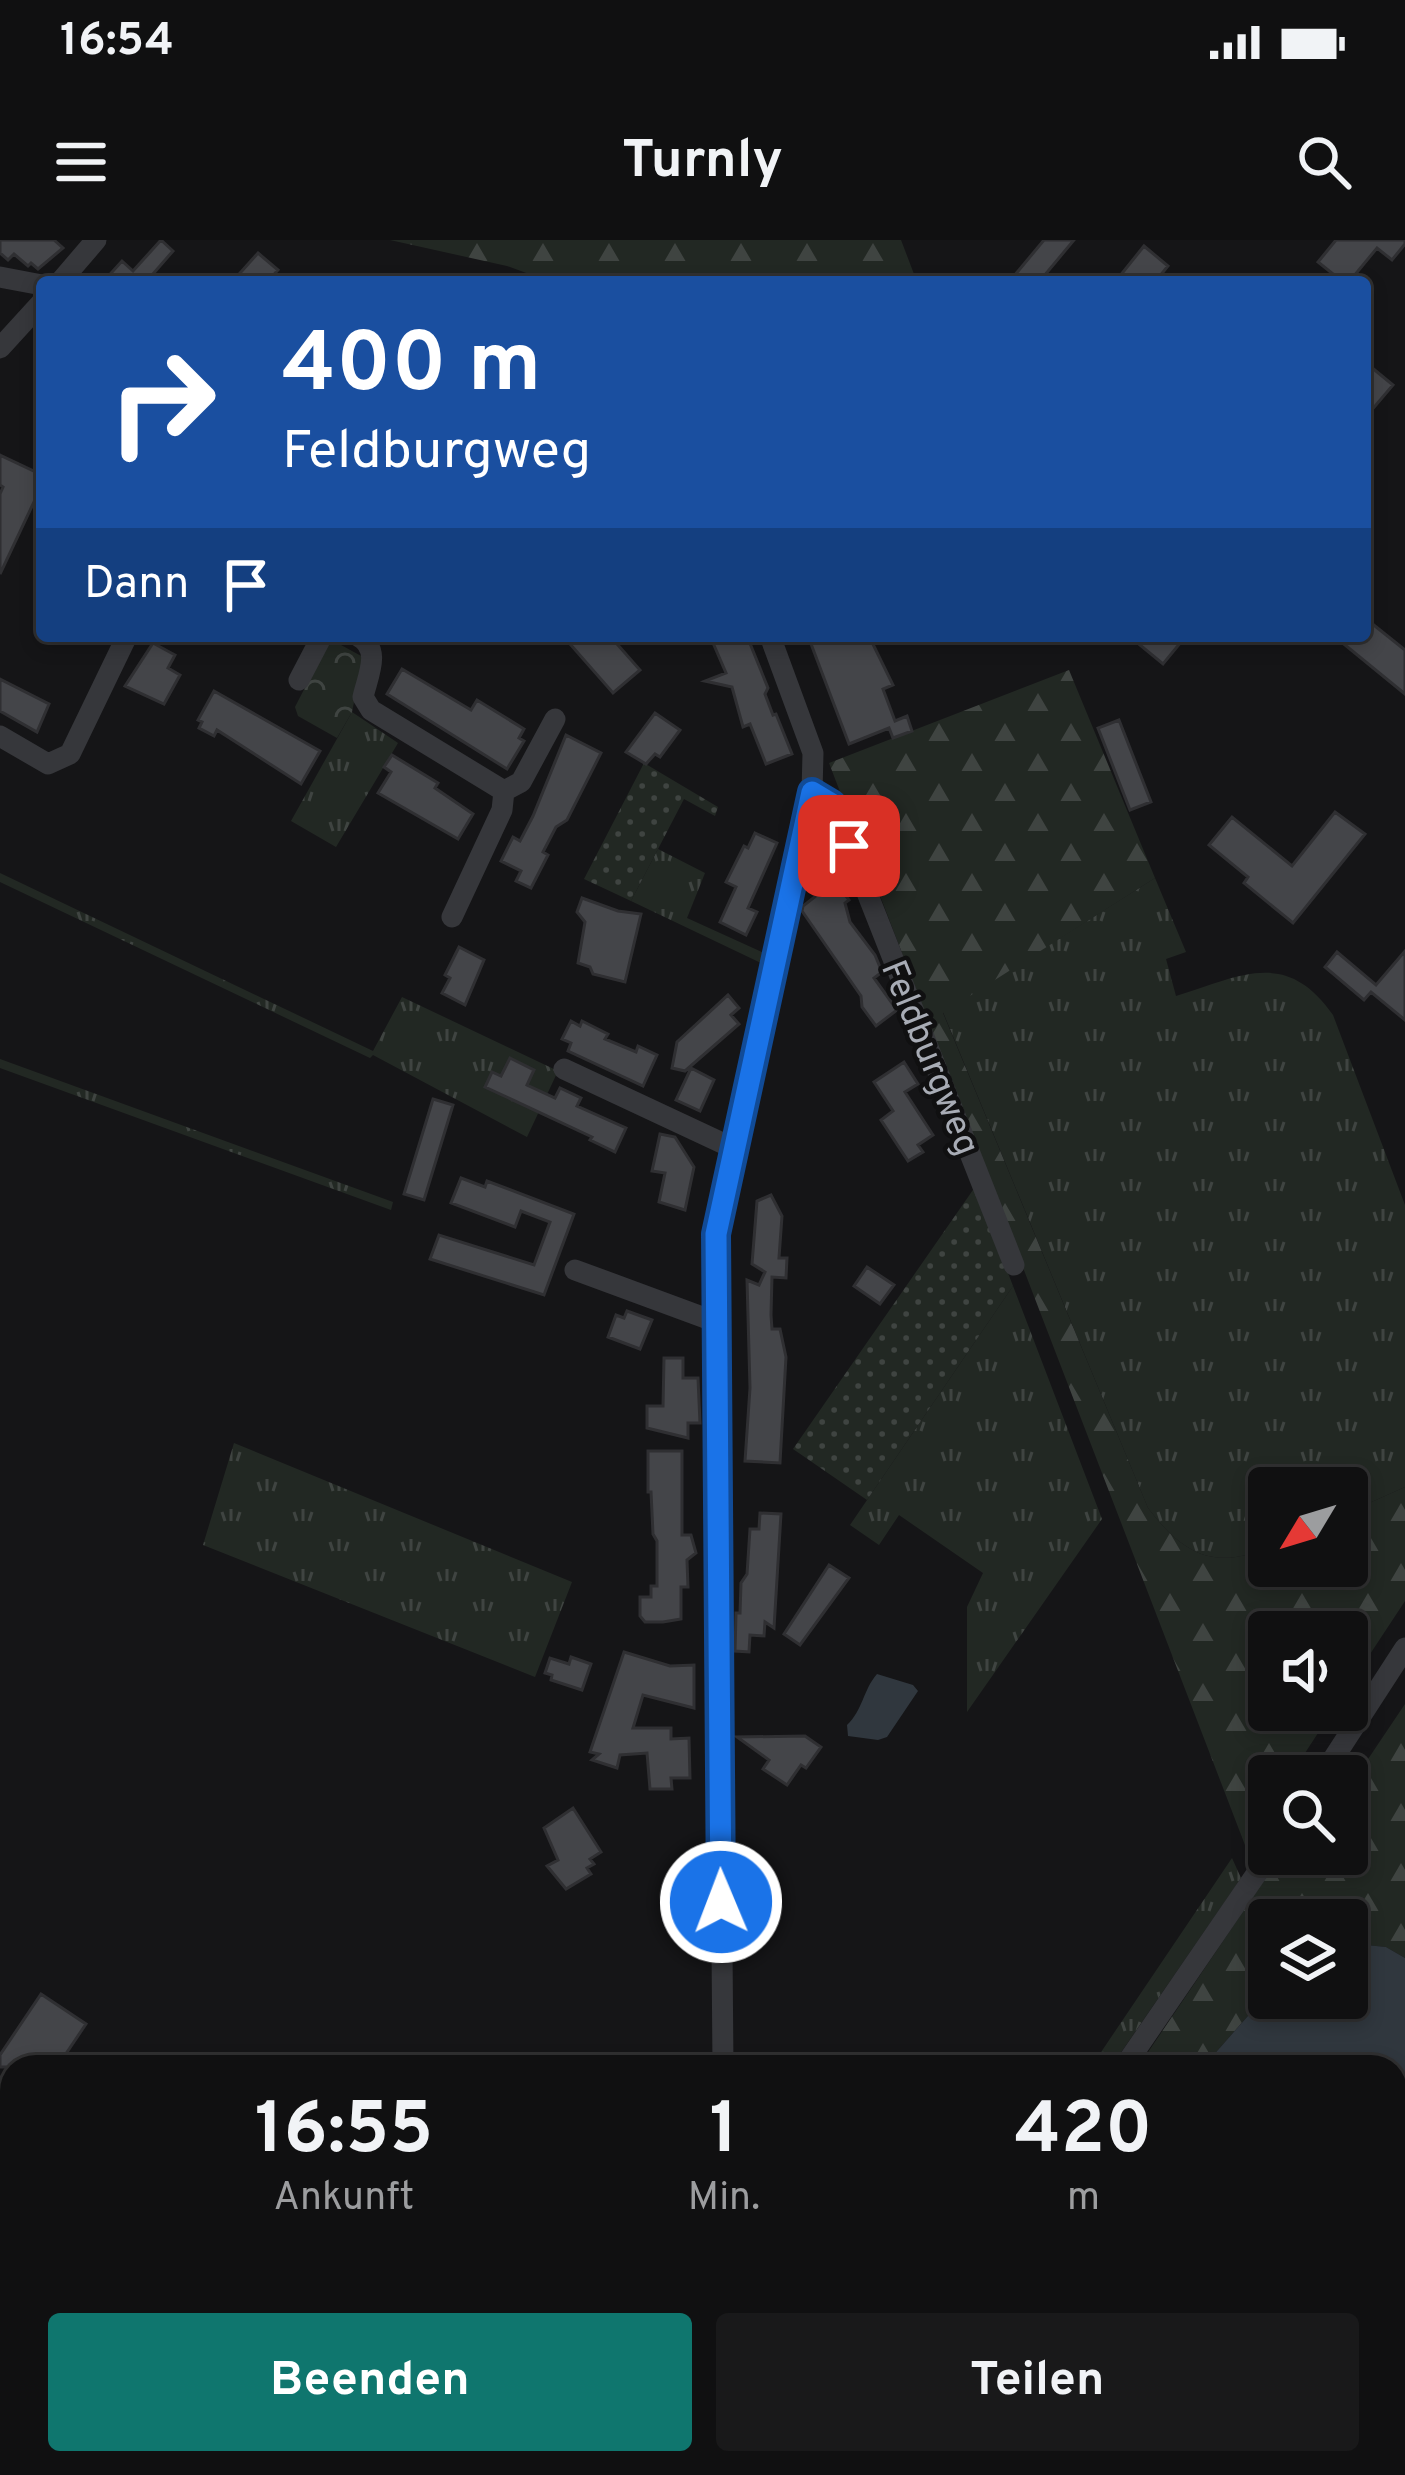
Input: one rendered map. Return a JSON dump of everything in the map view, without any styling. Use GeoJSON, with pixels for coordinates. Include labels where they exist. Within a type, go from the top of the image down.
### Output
{"type":"FeatureCollection","features":[{"type":"Feature","properties":{"kind":"street"},"geometry":{"type":"LineString","coordinates":[[65,276],[96,240]]}},
{"type":"Feature","properties":{"kind":"street"},"geometry":{"type":"LineString","coordinates":[[0,277],[36,284]]}},
{"type":"Feature","properties":{"kind":"street"},"geometry":{"type":"LineString","coordinates":[[0,348],[36,309]]}},
{"type":"Feature","properties":{"kind":"street"},"geometry":{"type":"LineString","coordinates":[[0,736],[48,764],[70,754],[124,642]]}},
{"type":"Feature","properties":{"kind":"street"},"geometry":{"type":"LineString","coordinates":[[299,680],[319,642]]}},
{"type":"Feature","properties":{"kind":"street"},"geometry":{"type":"LineString","coordinates":[[367,642],[373,655],[363,697],[371,710],[504,791]]}},
{"type":"Feature","properties":{"kind":"street","name":"Feldburgweg"},"geometry":{"type":"LineString","coordinates":[[723,2055],[716,1234],[812,792],[813,753],[772,642]]}},
{"type":"Feature","properties":{"kind":"street"},"geometry":{"type":"LineString","coordinates":[[504,791],[521,782],[555,719]]}},
{"type":"Feature","properties":{"kind":"street"},"geometry":{"type":"LineString","coordinates":[[452,917],[502,810],[504,791]]}},
{"type":"Feature","properties":{"kind":"street","name":"Feldburgweg"},"geometry":{"type":"LineString","coordinates":[[812,792],[832,804],[1014,1264]]}},
{"type":"Feature","properties":{"kind":"street"},"geometry":{"type":"LineString","coordinates":[[564,1069],[735,1149]]}},
{"type":"Feature","properties":{"kind":"street"},"geometry":{"type":"LineString","coordinates":[[574,1270],[716,1322]]}},
{"type":"Feature","properties":{"kind":"street"},"geometry":{"type":"LineString","coordinates":[[1336,1755],[1405,1648]]}},
{"type":"Feature","properties":{"kind":"street"},"geometry":{"type":"LineString","coordinates":[[1132,2055],[1256,1875]]}},
{"type":"Feature","properties":{"kind":"green space"},"geometry":{"type":"Polygon","coordinates":[[[390,240],[901,240],[915,276],[534,276],[390,240]]]}},
{"type":"Feature","properties":{"kind":"green space"},"geometry":{"type":"Polygon","coordinates":[[[328,642],[363,657],[352,712],[337,738],[298,716],[295,707],[328,642]]]}},
{"type":"Feature","properties":{"kind":"green space"},"geometry":{"type":"Polygon","coordinates":[[[1069,670],[1155,878],[943,1013],[1148,1508],[1161,1524],[1201,1554],[1232,1558],[1248,1554],[1248,1587],[1368,1587],[1368,1504],[1405,1487],[1405,1601],[1368,1657],[1368,1611],[1248,1611],[1248,1731],[1319,1731],[1304,1755],[1248,1755],[1245,1845],[829,763],[1069,670]]]}},
{"type":"Feature","properties":{"kind":"green space"},"geometry":{"type":"Polygon","coordinates":[[[352,712],[398,743],[336,847],[291,821],[352,712]]]}},
{"type":"Feature","properties":{"kind":"green space"},"geometry":{"type":"Polygon","coordinates":[[[644,763],[718,807],[715,816],[684,799],[631,901],[584,879],[644,763]]]}},
{"type":"Feature","properties":{"kind":"green space"},"geometry":{"type":"Polygon","coordinates":[[[658,849],[705,873],[687,918],[764,953],[761,963],[631,901],[658,849]]]}},
{"type":"Feature","properties":{"kind":"green space"},"geometry":{"type":"Polygon","coordinates":[[[0,873],[373,1051],[402,997],[558,1071],[527,1137],[373,1055],[370,1058],[0,882],[0,873]]]}},
{"type":"Feature","properties":{"kind":"green space"},"geometry":{"type":"Polygon","coordinates":[[[1155,878],[1186,952],[1166,959],[1176,996],[1261,973],[1298,981],[1315,994],[1333,1015],[1405,1205],[1405,1487],[1368,1504],[1368,1467],[1248,1467],[1248,1554],[1232,1558],[1201,1554],[1161,1524],[1148,1508],[943,1012],[1155,878]]]}},
{"type":"Feature","properties":{"kind":"green space"},"geometry":{"type":"Polygon","coordinates":[[[0,1059],[393,1202],[391,1210],[0,1068],[0,1059]]]}},
{"type":"Feature","properties":{"kind":"green space"},"geometry":{"type":"Polygon","coordinates":[[[975,1187],[1013,1286],[867,1500],[793,1449],[975,1187]]]}},
{"type":"Feature","properties":{"kind":"green space"},"geometry":{"type":"Polygon","coordinates":[[[1013,1286],[1102,1519],[967,1712],[967,1607],[983,1573],[899,1515],[879,1545],[850,1525],[1013,1286]]]}},
{"type":"Feature","properties":{"kind":"green space"},"geometry":{"type":"Polygon","coordinates":[[[234,1443],[572,1582],[535,1677],[203,1545],[234,1443]]]}},
{"type":"Feature","properties":{"kind":"green space"},"geometry":{"type":"Polygon","coordinates":[[[1405,1704],[1405,1958],[1386,1947],[1368,1945],[1368,1899],[1252,1899],[1268,1875],[1368,1875],[1368,1759],[1405,1704]]]}},
{"type":"Feature","properties":{"kind":"green space"},"geometry":{"type":"Polygon","coordinates":[[[1232,1858],[1241,1878],[1119,2055],[1099,2055],[1232,1858]]]}},
{"type":"Feature","properties":{"kind":"green space"},"geometry":{"type":"Polygon","coordinates":[[[1248,1904],[1248,2016],[1214,2055],[1146,2055],[1248,1904]]]}},
{"type":"Feature","properties":{"kind":"shaded area"},"geometry":{"type":"Polygon","coordinates":[[[877,1674],[913,1685],[918,1691],[887,1737],[848,1736],[847,1725],[877,1674]]]}},
{"type":"Feature","properties":{"kind":"shaded area"},"geometry":{"type":"Polygon","coordinates":[[[1368,1945],[1386,1947],[1405,1958],[1405,2055],[1214,2055],[1248,2016],[1368,2019],[1368,1945]]]}},
{"type":"Feature","properties":{"kind":"building"},"geometry":{"type":"Polygon","coordinates":[[[0,240],[54,240],[63,248],[38,269],[14,254],[8,260],[0,253],[0,240]]]}},
{"type":"Feature","properties":{"kind":"building"},"geometry":{"type":"Polygon","coordinates":[[[161,240],[173,251],[151,276],[108,276],[122,261],[133,271],[161,240]]]}},
{"type":"Feature","properties":{"kind":"building"},"geometry":{"type":"Polygon","coordinates":[[[1044,240],[1074,240],[1044,276],[1014,276],[1044,240]]]}},
{"type":"Feature","properties":{"kind":"building"},"geometry":{"type":"Polygon","coordinates":[[[1336,240],[1405,240],[1392,260],[1377,248],[1354,276],[1336,276],[1318,262],[1336,240]]]}},
{"type":"Feature","properties":{"kind":"building"},"geometry":{"type":"Polygon","coordinates":[[[1144,246],[1168,266],[1160,276],[1120,276],[1144,246]]]}},
{"type":"Feature","properties":{"kind":"building"},"geometry":{"type":"Polygon","coordinates":[[[258,253],[278,270],[272,276],[237,276],[258,253]]]}},
{"type":"Feature","properties":{"kind":"building"},"geometry":{"type":"Polygon","coordinates":[[[1371,367],[1393,385],[1371,411],[1371,367]]]}},
{"type":"Feature","properties":{"kind":"building"},"geometry":{"type":"Polygon","coordinates":[[[0,455],[36,472],[36,498],[0,574],[3,487],[0,455]]]}},
{"type":"Feature","properties":{"kind":"building"},"geometry":{"type":"Polygon","coordinates":[[[1371,623],[1405,650],[1405,694],[1341,642],[1371,642],[1371,623]]]}},
{"type":"Feature","properties":{"kind":"building"},"geometry":{"type":"Polygon","coordinates":[[[568,642],[615,642],[640,670],[613,693],[568,642]]]}},
{"type":"Feature","properties":{"kind":"building"},"geometry":{"type":"Polygon","coordinates":[[[713,642],[749,642],[768,688],[765,694],[792,754],[766,764],[750,724],[743,727],[732,687],[705,681],[726,673],[713,642]]]}},
{"type":"Feature","properties":{"kind":"building"},"geometry":{"type":"Polygon","coordinates":[[[810,642],[872,642],[893,685],[883,689],[895,721],[907,716],[912,731],[893,738],[889,728],[849,744],[810,642]]]}},
{"type":"Feature","properties":{"kind":"building"},"geometry":{"type":"Polygon","coordinates":[[[1136,642],[1181,642],[1163,664],[1136,642]]]}},
{"type":"Feature","properties":{"kind":"building"},"geometry":{"type":"Polygon","coordinates":[[[153,643],[175,655],[168,668],[180,675],[164,704],[125,686],[153,643]]]}},
{"type":"Feature","properties":{"kind":"building"},"geometry":{"type":"Polygon","coordinates":[[[402,669],[471,710],[477,700],[524,729],[519,738],[524,741],[507,769],[387,694],[402,669]]]}},
{"type":"Feature","properties":{"kind":"building"},"geometry":{"type":"Polygon","coordinates":[[[0,679],[49,704],[37,732],[0,711],[0,679]]]}},
{"type":"Feature","properties":{"kind":"building"},"geometry":{"type":"Polygon","coordinates":[[[214,691],[320,751],[301,784],[217,730],[214,736],[199,728],[202,722],[198,720],[214,691]]]}},
{"type":"Feature","properties":{"kind":"building"},"geometry":{"type":"Polygon","coordinates":[[[655,713],[680,730],[660,757],[655,754],[646,764],[626,752],[655,713]]]}},
{"type":"Feature","properties":{"kind":"building"},"geometry":{"type":"Polygon","coordinates":[[[1119,720],[1151,802],[1130,810],[1098,728],[1119,720]]]}},
{"type":"Feature","properties":{"kind":"building"},"geometry":{"type":"Polygon","coordinates":[[[566,735],[601,753],[567,820],[556,827],[543,852],[548,855],[531,888],[516,881],[521,871],[501,861],[513,837],[520,841],[533,816],[566,735]]]}},
{"type":"Feature","properties":{"kind":"building"},"geometry":{"type":"Polygon","coordinates":[[[392,755],[438,783],[435,788],[473,814],[458,839],[378,793],[391,772],[384,767],[392,755]]]}},
{"type":"Feature","properties":{"kind":"building"},"geometry":{"type":"Polygon","coordinates":[[[1335,812],[1365,834],[1293,923],[1244,883],[1248,877],[1209,845],[1232,817],[1292,866],[1335,812]]]}},
{"type":"Feature","properties":{"kind":"building"},"geometry":{"type":"Polygon","coordinates":[[[755,833],[777,843],[748,908],[757,912],[746,935],[720,922],[736,887],[726,882],[755,833]]]}},
{"type":"Feature","properties":{"kind":"building"},"geometry":{"type":"Polygon","coordinates":[[[835,881],[849,900],[845,903],[850,922],[882,972],[874,978],[897,1010],[876,1026],[862,1007],[861,996],[802,911],[835,881]]]}},
{"type":"Feature","properties":{"kind":"building"},"geometry":{"type":"Polygon","coordinates":[[[582,898],[641,914],[625,982],[593,974],[590,967],[578,963],[585,922],[577,912],[582,898]]]}},
{"type":"Feature","properties":{"kind":"building"},"geometry":{"type":"Polygon","coordinates":[[[459,947],[484,960],[465,1005],[442,993],[459,947]]]}},
{"type":"Feature","properties":{"kind":"building"},"geometry":{"type":"Polygon","coordinates":[[[1405,951],[1405,1020],[1371,992],[1364,1000],[1325,967],[1337,952],[1376,985],[1405,951]]]}},
{"type":"Feature","properties":{"kind":"building"},"geometry":{"type":"Polygon","coordinates":[[[728,995],[739,1008],[731,1015],[739,1024],[685,1071],[672,1068],[677,1042],[728,995]]]}},
{"type":"Feature","properties":{"kind":"building"},"geometry":{"type":"Polygon","coordinates":[[[571,1021],[580,1026],[582,1021],[608,1034],[605,1039],[636,1052],[638,1046],[657,1055],[643,1086],[568,1051],[571,1043],[562,1039],[571,1021]]]}},
{"type":"Feature","properties":{"kind":"building"},"geometry":{"type":"Polygon","coordinates":[[[510,1058],[534,1070],[527,1085],[555,1098],[560,1088],[581,1098],[577,1106],[626,1128],[615,1152],[485,1087],[492,1072],[501,1076],[510,1058]]]}},
{"type":"Feature","properties":{"kind":"building"},"geometry":{"type":"Polygon","coordinates":[[[904,1062],[918,1084],[905,1092],[933,1135],[918,1145],[923,1152],[908,1161],[881,1120],[893,1111],[874,1082],[904,1062]]]}},
{"type":"Feature","properties":{"kind":"building"},"geometry":{"type":"Polygon","coordinates":[[[691,1068],[714,1080],[700,1111],[676,1100],[691,1068]]]}},
{"type":"Feature","properties":{"kind":"building"},"geometry":{"type":"Polygon","coordinates":[[[433,1099],[453,1105],[424,1200],[404,1194],[433,1099]]]}},
{"type":"Feature","properties":{"kind":"building"},"geometry":{"type":"Polygon","coordinates":[[[660,1134],[675,1137],[694,1167],[685,1210],[659,1202],[665,1173],[652,1171],[660,1134]]]}},
{"type":"Feature","properties":{"kind":"building"},"geometry":{"type":"Polygon","coordinates":[[[461,1178],[485,1187],[487,1181],[574,1214],[544,1295],[430,1259],[439,1235],[534,1265],[550,1222],[521,1211],[515,1227],[451,1203],[461,1178]]]}},
{"type":"Feature","properties":{"kind":"building"},"geometry":{"type":"Polygon","coordinates":[[[771,1195],[782,1216],[779,1258],[787,1258],[786,1278],[772,1277],[772,1329],[780,1329],[786,1357],[780,1463],[745,1461],[750,1388],[747,1280],[759,1285],[765,1272],[752,1264],[757,1201],[771,1195]]]}},
{"type":"Feature","properties":{"kind":"building"},"geometry":{"type":"Polygon","coordinates":[[[867,1267],[894,1285],[880,1304],[854,1286],[867,1267]]]}},
{"type":"Feature","properties":{"kind":"building"},"geometry":{"type":"Polygon","coordinates":[[[627,1311],[652,1320],[640,1349],[608,1337],[616,1315],[624,1318],[627,1311]]]}},
{"type":"Feature","properties":{"kind":"building"},"geometry":{"type":"Polygon","coordinates":[[[664,1358],[683,1358],[683,1378],[698,1378],[700,1423],[688,1423],[688,1438],[647,1428],[647,1406],[663,1406],[664,1358]]]}},
{"type":"Feature","properties":{"kind":"building"},"geometry":{"type":"Polygon","coordinates":[[[648,1451],[682,1451],[682,1535],[691,1535],[696,1553],[687,1560],[688,1587],[681,1587],[681,1619],[663,1622],[645,1622],[640,1616],[640,1597],[651,1597],[651,1586],[657,1586],[648,1451]]]}},
{"type":"Feature","properties":{"kind":"building"},"geometry":{"type":"Polygon","coordinates":[[[760,1513],[781,1514],[774,1628],[765,1622],[764,1636],[750,1635],[749,1652],[735,1651],[736,1613],[740,1613],[741,1583],[747,1574],[750,1529],[759,1529],[760,1513]]]}},
{"type":"Feature","properties":{"kind":"building"},"geometry":{"type":"Polygon","coordinates":[[[829,1565],[849,1578],[800,1645],[784,1634],[829,1565]]]}},
{"type":"Feature","properties":{"kind":"building"},"geometry":{"type":"Polygon","coordinates":[[[624,1652],[670,1666],[694,1665],[694,1708],[643,1695],[633,1728],[671,1728],[671,1739],[689,1738],[690,1778],[671,1778],[672,1789],[650,1789],[647,1753],[620,1755],[617,1768],[592,1760],[599,1754],[590,1752],[624,1652]]]}},
{"type":"Feature","properties":{"kind":"building"},"geometry":{"type":"Polygon","coordinates":[[[571,1657],[591,1664],[582,1690],[551,1680],[552,1675],[545,1673],[550,1658],[569,1664],[571,1657]]]}},
{"type":"Feature","properties":{"kind":"building"},"geometry":{"type":"Polygon","coordinates":[[[805,1736],[821,1747],[787,1785],[763,1769],[769,1760],[737,1737],[805,1736]]]}},
{"type":"Feature","properties":{"kind":"building"},"geometry":{"type":"Polygon","coordinates":[[[573,1808],[601,1852],[590,1859],[594,1864],[587,1868],[591,1874],[566,1889],[547,1866],[558,1860],[544,1828],[573,1808]]]}},
{"type":"Feature","properties":{"kind":"building"},"geometry":{"type":"Polygon","coordinates":[[[41,1994],[86,2024],[65,2055],[0,2055],[41,1994]]]}},
{"type":"Feature","properties":{"kind":"route"},"geometry":{"type":"LineString","coordinates":[[721,1902],[716,1234],[812,792],[832,804],[849,846]]}}]}
